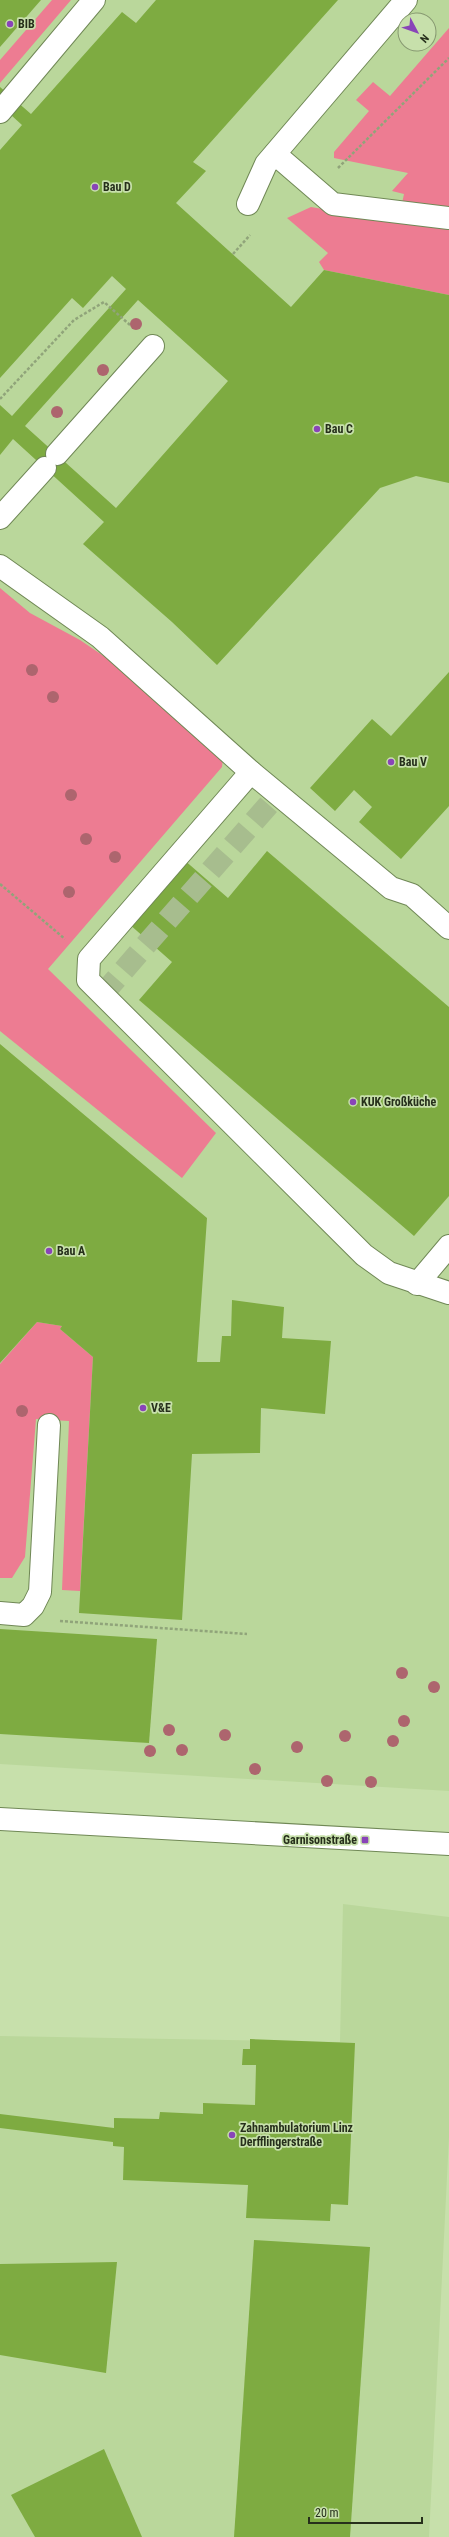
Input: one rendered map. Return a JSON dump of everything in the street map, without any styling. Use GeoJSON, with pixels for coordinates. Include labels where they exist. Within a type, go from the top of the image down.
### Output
{"type":"FeatureCollection","features":[{"type":"Feature","properties":{"kind":"street"},"geometry":{"type":"LineString","coordinates":[[0,112],[94,0]]}},
{"type":"Feature","properties":{"kind":"street"},"geometry":{"type":"LineString","coordinates":[[248,204],[266,164],[406,0]]}},
{"type":"Feature","properties":{"kind":"street"},"geometry":{"type":"LineString","coordinates":[[275,154],[333,204],[449,218]]}},
{"type":"Feature","properties":{"kind":"street"},"geometry":{"type":"LineString","coordinates":[[0,518],[153,346]]}},
{"type":"Feature","properties":{"kind":"street"},"geometry":{"type":"LineString","coordinates":[[0,566],[100,637],[251,772],[391,888],[412,895],[449,928]]}},
{"type":"Feature","properties":{"kind":"street"},"geometry":{"type":"LineString","coordinates":[[251,772],[89,959],[88,980],[364,1255],[389,1273],[417,1284],[449,1293]]}},
{"type":"Feature","properties":{"kind":"street"},"geometry":{"type":"LineString","coordinates":[[417,1284],[449,1246]]}},
{"type":"Feature","properties":{"kind":"street"},"geometry":{"type":"LineString","coordinates":[[0,1613],[24,1615],[34,1606],[40,1592],[49,1425]]}},
{"type":"Feature","properties":{"kind":"street"},"geometry":{"type":"LineString","coordinates":[[0,1819],[449,1844]]}},
{"type":"Feature","properties":{"kind":"path"},"geometry":{"type":"LineString","coordinates":[[317,190],[449,58]]}},
{"type":"Feature","properties":{"kind":"path"},"geometry":{"type":"LineString","coordinates":[[0,399],[74,320],[104,302],[153,346]]}},
{"type":"Feature","properties":{"kind":"path"},"geometry":{"type":"LineString","coordinates":[[0,884],[89,959]]}},
{"type":"Feature","properties":{"kind":"path"},"geometry":{"type":"LineString","coordinates":[[72,1622],[247,1634]]}},
{"type":"Feature","properties":{"kind":"shaded area"},"geometry":{"type":"Polygon","coordinates":[[[0,0],[449,0],[449,1791],[0,1764],[0,0]]]}},
{"type":"Feature","properties":{"kind":"shaded area"},"geometry":{"type":"Polygon","coordinates":[[[52,0],[71,0],[0,83],[0,60],[52,0]]]}},
{"type":"Feature","properties":{"kind":"shaded area"},"geometry":{"type":"Polygon","coordinates":[[[449,28],[449,295],[324,270],[319,262],[328,253],[287,218],[311,207],[398,222],[404,194],[392,191],[408,173],[334,158],[334,152],[369,111],[356,100],[373,82],[390,96],[428,52],[437,52],[437,42],[449,28]]]}},
{"type":"Feature","properties":{"kind":"shaded area"},"geometry":{"type":"Polygon","coordinates":[[[0,588],[30,613],[80,640],[111,661],[223,758],[222,767],[48,969],[216,1133],[182,1178],[0,1031],[0,588]]]}},
{"type":"Feature","properties":{"kind":"shaded area"},"geometry":{"type":"Polygon","coordinates":[[[37,1322],[62,1326],[60,1329],[93,1357],[80,1591],[62,1590],[69,1421],[36,1419],[25,1557],[12,1578],[0,1578],[0,1364],[37,1322]]]}},
{"type":"Feature","properties":{"kind":"shaded area"},"geometry":{"type":"Polygon","coordinates":[[[343,1904],[449,1917],[449,2137],[429,2537],[0,2537],[0,2036],[340,2042],[343,1904]]]}},
{"type":"Feature","properties":{"kind":"building","name":"BIB"},"geometry":{"type":"Polygon","coordinates":[[[0,0],[41,0],[0,47],[0,0]]]}},
{"type":"Feature","properties":{"kind":"building"},"geometry":{"type":"Polygon","coordinates":[[[156,0],[338,0],[193,162],[206,171],[176,203],[291,307],[324,270],[449,295],[449,483],[416,476],[380,488],[217,665],[172,622],[83,544],[104,522],[13,439],[0,455],[0,405],[12,416],[126,289],[112,276],[83,308],[72,298],[0,378],[0,150],[22,125],[0,105],[0,87],[31,114],[122,12],[136,23],[156,0]],[[138,300],[25,426],[116,508],[228,381],[138,300]]]}},
{"type":"Feature","properties":{"kind":"building","name":"Bau V"},"geometry":{"type":"Polygon","coordinates":[[[449,672],[449,806],[401,859],[359,822],[372,807],[354,790],[335,811],[310,788],[372,719],[391,736],[449,672]]]}},
{"type":"Feature","properties":{"kind":"building","name":"KUK Großküche"},"geometry":{"type":"Polygon","coordinates":[[[267,851],[449,1007],[449,1196],[414,1236],[139,1000],[172,962],[128,923],[183,859],[228,898],[267,851]]]}},
{"type":"Feature","properties":{"kind":"building"},"geometry":{"type":"Polygon","coordinates":[[[0,1044],[207,1218],[197,1362],[220,1362],[222,1336],[231,1336],[232,1300],[284,1307],[282,1338],[331,1341],[325,1414],[261,1408],[260,1453],[192,1454],[182,1620],[79,1613],[93,1357],[60,1329],[62,1326],[37,1322],[0,1363],[0,1044]]]}},
{"type":"Feature","properties":{"kind":"building"},"geometry":{"type":"Polygon","coordinates":[[[0,1629],[157,1639],[149,1743],[0,1734],[0,1629]]]}},
{"type":"Feature","properties":{"kind":"building","name":"Zahnambulatorium Linz Derfflingerstraße"},"geometry":{"type":"Polygon","coordinates":[[[250,2039],[355,2043],[348,2205],[331,2204],[330,2221],[246,2218],[248,2185],[123,2180],[124,2147],[113,2146],[113,2142],[0,2128],[0,2114],[114,2128],[114,2118],[159,2119],[160,2112],[203,2114],[203,2103],[255,2105],[256,2065],[242,2065],[243,2049],[250,2049],[250,2039]]]}},
{"type":"Feature","properties":{"kind":"building"},"geometry":{"type":"Polygon","coordinates":[[[254,2240],[370,2247],[350,2537],[234,2537],[254,2240]]]}},
{"type":"Feature","properties":{"kind":"building"},"geometry":{"type":"Polygon","coordinates":[[[117,2262],[106,2373],[0,2355],[0,2264],[117,2262]]]}},
{"type":"Feature","properties":{"kind":"building"},"geometry":{"type":"Polygon","coordinates":[[[104,2449],[142,2537],[35,2537],[11,2495],[104,2449]]]}},
{"type":"Feature","properties":{"kind":"tunnel"},"geometry":{"type":"LineString","coordinates":[[102,995],[278,794]]}},
{"type":"Feature","properties":{"kind":"place","name":"BIB"},"geometry":{"type":"Point","coordinates":[10,24]}},
{"type":"Feature","properties":{"kind":"place","name":"Bau D"},"geometry":{"type":"Point","coordinates":[95,187]}},
{"type":"Feature","properties":{"kind":"place","name":"Bau C"},"geometry":{"type":"Point","coordinates":[317,429]}},
{"type":"Feature","properties":{"kind":"place","name":"Bau V"},"geometry":{"type":"Point","coordinates":[391,762]}},
{"type":"Feature","properties":{"kind":"place","name":"KUK Großküche"},"geometry":{"type":"Point","coordinates":[353,1102]}},
{"type":"Feature","properties":{"kind":"place","name":"Bau A"},"geometry":{"type":"Point","coordinates":[49,1251]}},
{"type":"Feature","properties":{"kind":"place","name":"V&E"},"geometry":{"type":"Point","coordinates":[143,1408]}},
{"type":"Feature","properties":{"kind":"place","name":"Garnisonstraße"},"geometry":{"type":"Point","coordinates":[365,1840]}},
{"type":"Feature","properties":{"kind":"place","name":"Zahnambulatorium Linz Derfflingerstraße"},"geometry":{"type":"Point","coordinates":[232,2135]}}]}
